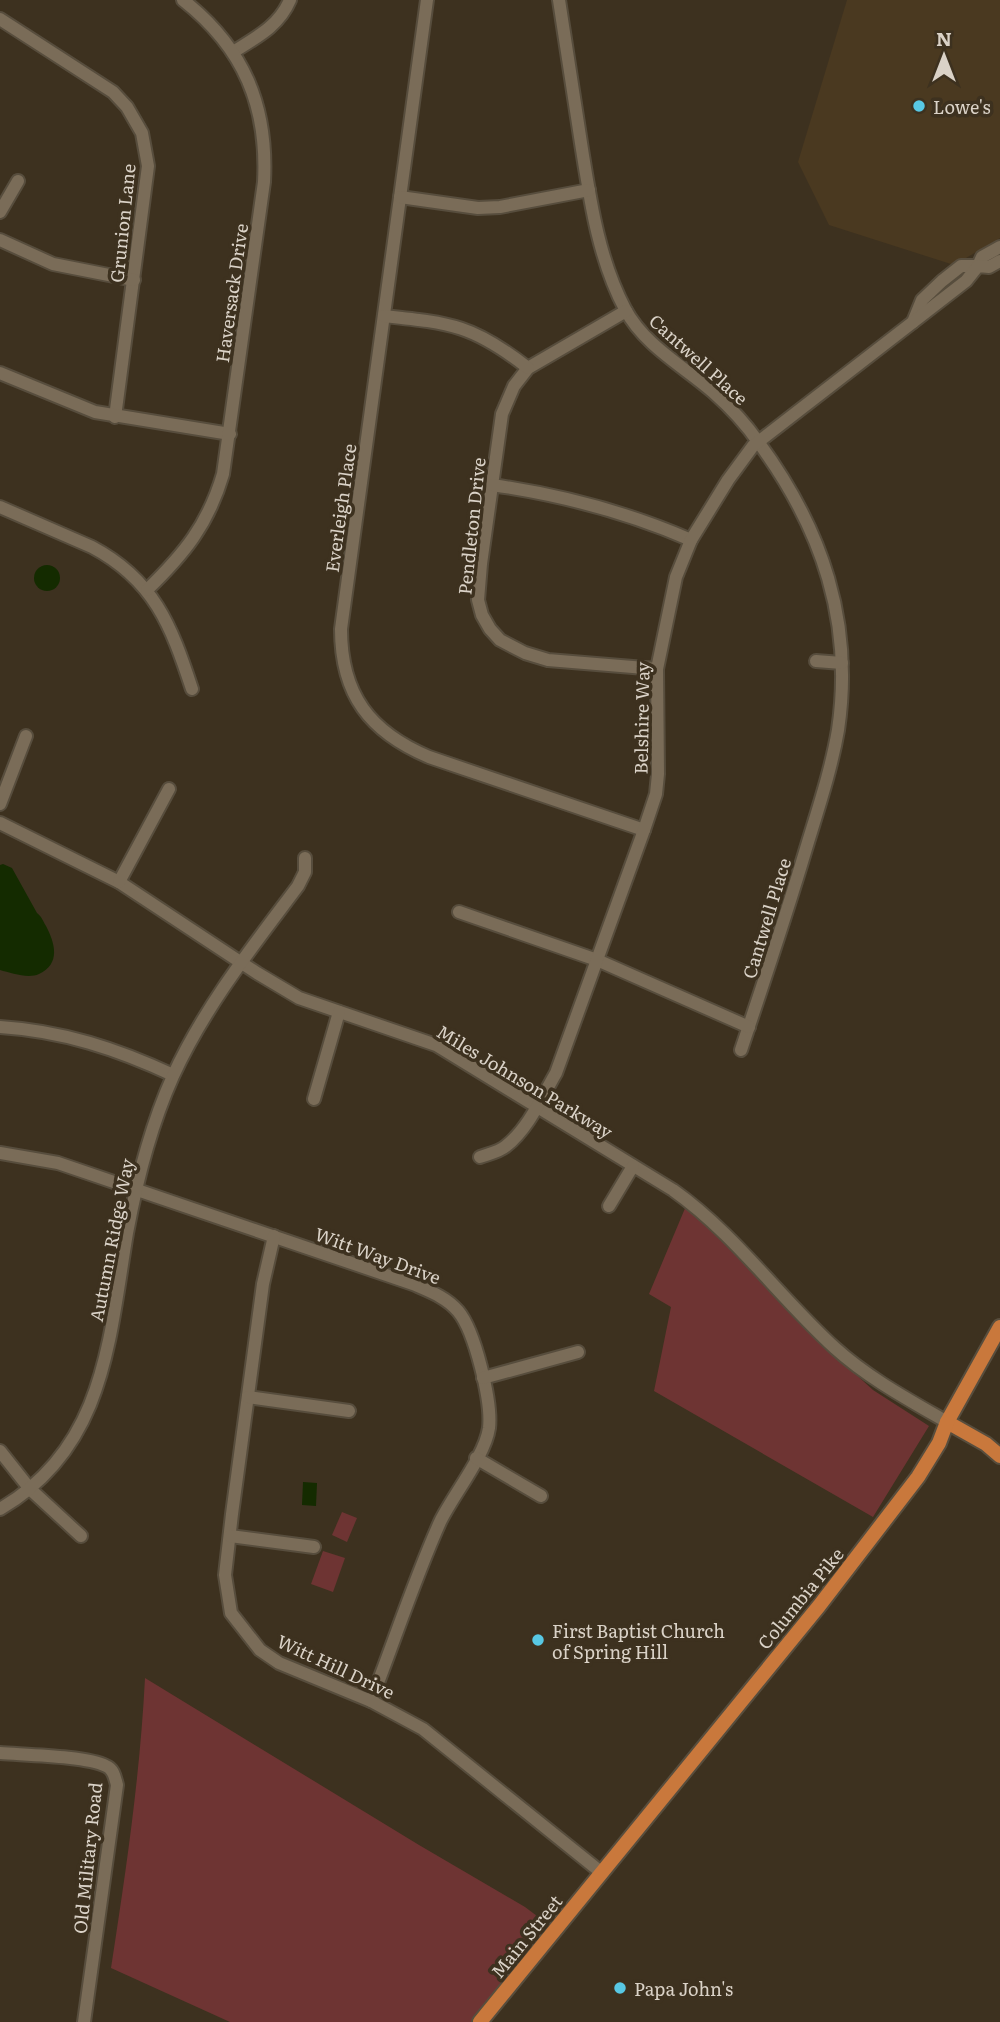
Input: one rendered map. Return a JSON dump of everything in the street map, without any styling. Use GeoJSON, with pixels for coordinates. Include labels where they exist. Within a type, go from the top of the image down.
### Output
{"type":"FeatureCollection","features":[{"type":"Feature","properties":{"kind":"main road","name":"Columbia Pike"},"geometry":{"type":"LineString","coordinates":[[602,1873],[819,1606],[918,1477],[939,1443],[947,1422],[1000,1327]]}},
{"type":"Feature","properties":{"kind":"main road"},"geometry":{"type":"LineString","coordinates":[[947,1422],[986,1444],[1000,1456]]}},
{"type":"Feature","properties":{"kind":"main road","name":"Main Street"},"geometry":{"type":"LineString","coordinates":[[480,2022],[602,1873]]}},
{"type":"Feature","properties":{"kind":"street","name":"Haversack Drive"},"geometry":{"type":"LineString","coordinates":[[147,590],[188,547],[210,512],[223,474],[264,182],[265,155],[256,100],[233,52],[203,17],[183,0]]}},
{"type":"Feature","properties":{"kind":"street"},"geometry":{"type":"LineString","coordinates":[[233,52],[273,26],[281,18],[290,0]]}},
{"type":"Feature","properties":{"kind":"street","name":"Everleigh Place"},"geometry":{"type":"LineString","coordinates":[[427,0],[341,629],[344,664],[357,701],[378,727],[401,745],[644,830]]}},
{"type":"Feature","properties":{"kind":"street","name":"Cantwell Place"},"geometry":{"type":"LineString","coordinates":[[559,0],[593,218],[614,288],[637,329],[735,412],[758,442],[798,503],[814,535],[838,612],[842,663],[838,732],[780,937],[741,1050]]}},
{"type":"Feature","properties":{"kind":"street","name":"Grunion Lane"},"geometry":{"type":"LineString","coordinates":[[0,19],[113,92],[135,120],[144,142],[148,175],[115,417]]}},
{"type":"Feature","properties":{"kind":"street"},"geometry":{"type":"LineString","coordinates":[[0,212],[18,181]]}},
{"type":"Feature","properties":{"kind":"street"},"geometry":{"type":"LineString","coordinates":[[400,197],[478,208],[500,207],[589,191]]}},
{"type":"Feature","properties":{"kind":"street"},"geometry":{"type":"LineString","coordinates":[[0,240],[53,264],[134,280]]}},
{"type":"Feature","properties":{"kind":"street","name":"Belshire Way"},"geometry":{"type":"LineString","coordinates":[[978,266],[982,257],[1000,247]]}},
{"type":"Feature","properties":{"kind":"street","name":"Belshire Way"},"geometry":{"type":"LineString","coordinates":[[480,1157],[505,1148],[536,1108],[564,1054],[644,830],[656,794],[658,774],[657,669],[676,577],[691,540],[728,480],[758,442],[912,323],[922,300],[961,266],[989,267],[1000,261]]}},
{"type":"Feature","properties":{"kind":"street","name":"Pendleton Drive"},"geometry":{"type":"LineString","coordinates":[[626,312],[528,368],[514,386],[502,414],[478,600],[482,615],[500,640],[525,653],[548,660],[657,669]]}},
{"type":"Feature","properties":{"kind":"street"},"geometry":{"type":"LineString","coordinates":[[384,316],[443,322],[470,330],[500,346],[528,368]]}},
{"type":"Feature","properties":{"kind":"street"},"geometry":{"type":"LineString","coordinates":[[0,373],[76,405],[115,417],[230,433]]}},
{"type":"Feature","properties":{"kind":"street"},"geometry":{"type":"LineString","coordinates":[[492,485],[578,500],[660,526],[691,540]]}},
{"type":"Feature","properties":{"kind":"street"},"geometry":{"type":"LineString","coordinates":[[0,507],[106,554],[147,590],[176,638],[192,689]]}},
{"type":"Feature","properties":{"kind":"street"},"geometry":{"type":"LineString","coordinates":[[816,661],[842,663]]}},
{"type":"Feature","properties":{"kind":"street"},"geometry":{"type":"LineString","coordinates":[[0,804],[26,736]]}},
{"type":"Feature","properties":{"kind":"street"},"geometry":{"type":"LineString","coordinates":[[119,881],[169,789]]}},
{"type":"Feature","properties":{"kind":"street","name":"Miles Johnson Parkway"},"geometry":{"type":"LineString","coordinates":[[0,823],[119,881],[288,992],[436,1045],[633,1166],[701,1210],[836,1349],[869,1374],[947,1422]]}},
{"type":"Feature","properties":{"kind":"street","name":"Autumn Ridge Way"},"geometry":{"type":"LineString","coordinates":[[0,1509],[30,1489],[60,1461],[82,1425],[103,1368],[136,1188],[150,1137],[173,1075],[202,1020],[298,886],[305,872],[305,858]]}},
{"type":"Feature","properties":{"kind":"street"},"geometry":{"type":"LineString","coordinates":[[459,912],[597,960],[749,1027]]}},
{"type":"Feature","properties":{"kind":"street"},"geometry":{"type":"LineString","coordinates":[[314,1099],[339,1012]]}},
{"type":"Feature","properties":{"kind":"street"},"geometry":{"type":"LineString","coordinates":[[0,1027],[31,1029],[92,1042],[173,1075]]}},
{"type":"Feature","properties":{"kind":"street","name":"Witt Way Drive"},"geometry":{"type":"LineString","coordinates":[[0,1153],[58,1163],[136,1188],[413,1284],[446,1300],[458,1311],[467,1325],[483,1378],[489,1406],[489,1427],[484,1444],[441,1521],[371,1701]]}},
{"type":"Feature","properties":{"kind":"street"},"geometry":{"type":"LineString","coordinates":[[609,1206],[633,1166]]}},
{"type":"Feature","properties":{"kind":"street","name":"Witt Hill Drive"},"geometry":{"type":"LineString","coordinates":[[274,1236],[262,1284],[225,1575],[231,1613],[260,1650],[279,1663],[371,1701],[423,1729],[602,1873]]}},
{"type":"Feature","properties":{"kind":"street"},"geometry":{"type":"LineString","coordinates":[[483,1378],[578,1352]]}},
{"type":"Feature","properties":{"kind":"street"},"geometry":{"type":"LineString","coordinates":[[248,1397],[349,1411]]}},
{"type":"Feature","properties":{"kind":"street"},"geometry":{"type":"LineString","coordinates":[[0,1451],[30,1489],[81,1536]]}},
{"type":"Feature","properties":{"kind":"street"},"geometry":{"type":"LineString","coordinates":[[476,1458],[541,1496]]}},
{"type":"Feature","properties":{"kind":"street"},"geometry":{"type":"LineString","coordinates":[[230,1536],[314,1547]]}},
{"type":"Feature","properties":{"kind":"street","name":"Old Military Road"},"geometry":{"type":"LineString","coordinates":[[0,1753],[83,1760],[106,1765],[114,1775],[117,1785],[84,2022]]}},
{"type":"Feature","properties":{"kind":"shaded area"},"geometry":{"type":"Polygon","coordinates":[[[847,0],[1000,0],[1000,238],[954,265],[829,225],[798,162],[847,0]]]}},
{"type":"Feature","properties":{"kind":"shaded area"},"geometry":{"type":"Polygon","coordinates":[[[47,565],[56,569],[60,578],[56,587],[47,591],[38,587],[34,578],[38,569],[47,565]]]}},
{"type":"Feature","properties":{"kind":"shaded area"},"geometry":{"type":"Polygon","coordinates":[[[0,865],[12,868],[52,939],[54,953],[51,965],[39,974],[20,975],[0,970],[0,865]]]}},
{"type":"Feature","properties":{"kind":"shaded area"},"geometry":{"type":"Polygon","coordinates":[[[686,1206],[706,1222],[795,1319],[873,1390],[929,1426],[873,1517],[654,1391],[671,1307],[649,1294],[686,1206]]]}},
{"type":"Feature","properties":{"kind":"shaded area"},"geometry":{"type":"Polygon","coordinates":[[[303,1482],[317,1483],[316,1506],[302,1505],[303,1482]]]}},
{"type":"Feature","properties":{"kind":"shaded area"},"geometry":{"type":"Polygon","coordinates":[[[342,1512],[357,1518],[347,1542],[332,1535],[342,1512]]]}},
{"type":"Feature","properties":{"kind":"shaded area"},"geometry":{"type":"Polygon","coordinates":[[[323,1551],[345,1558],[333,1592],[311,1584],[323,1551]]]}},
{"type":"Feature","properties":{"kind":"shaded area"},"geometry":{"type":"Polygon","coordinates":[[[145,1678],[525,1907],[549,1925],[471,2022],[230,2022],[111,1968],[136,1787],[145,1678]]]}},
{"type":"Feature","properties":{"kind":"place","name":"Lowe's"},"geometry":{"type":"Point","coordinates":[919,106]}},
{"type":"Feature","properties":{"kind":"place","name":"First Baptist Church of Spring Hill"},"geometry":{"type":"Point","coordinates":[538,1640]}},
{"type":"Feature","properties":{"kind":"place","name":"Papa John's"},"geometry":{"type":"Point","coordinates":[620,1988]}}]}
